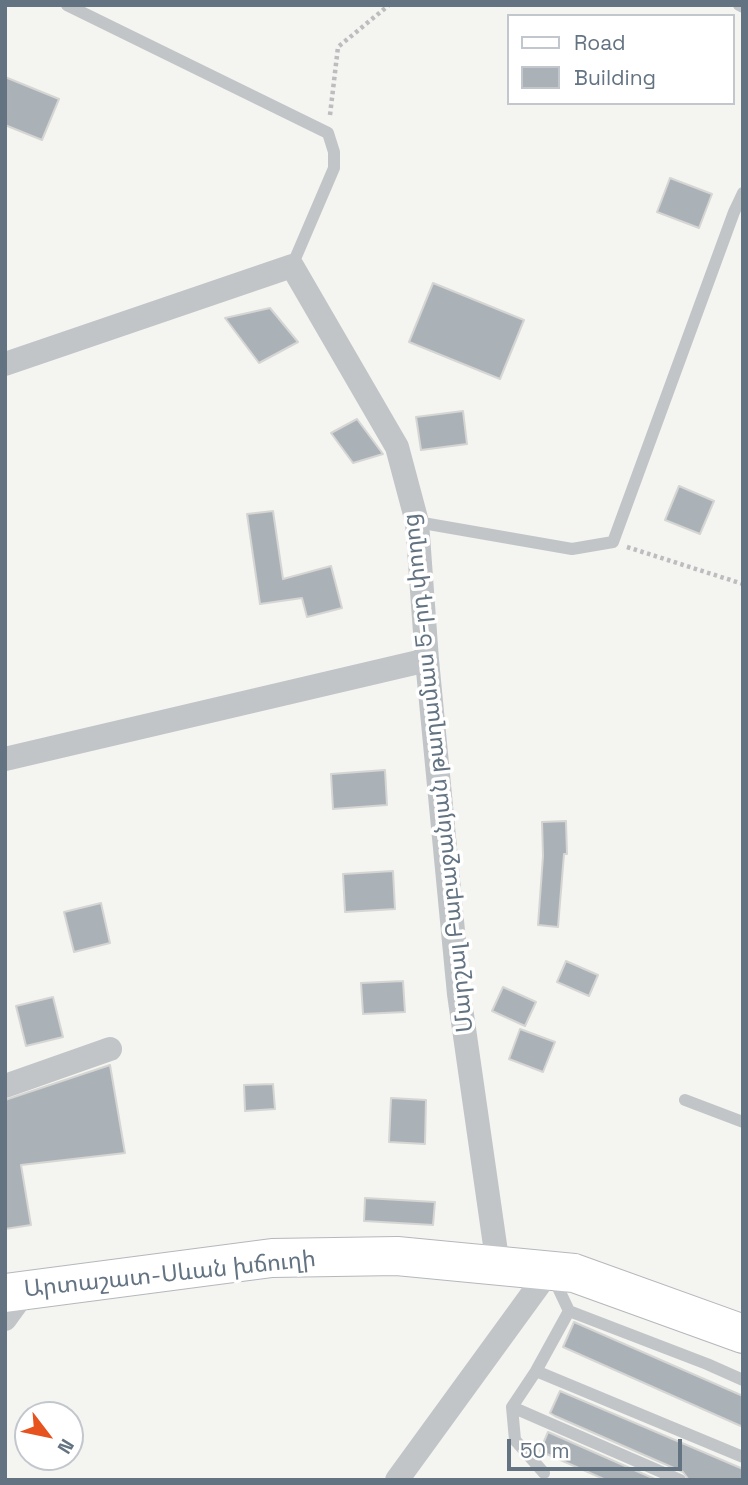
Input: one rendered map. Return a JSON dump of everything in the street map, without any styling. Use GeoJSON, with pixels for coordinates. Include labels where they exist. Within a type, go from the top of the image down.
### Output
{"type":"FeatureCollection","features":[{"type":"Feature","properties":{"kind":"main road","name":"Արտաշատ-Սևան խճուղի"},"geometry":{"type":"LineString","coordinates":[[12,1301],[272,1258],[397,1256],[574,1273],[743,1334]]}},
{"type":"Feature","properties":{"kind":"street"},"geometry":{"type":"LineString","coordinates":[[5,364],[292,266]]}},
{"type":"Feature","properties":{"kind":"street","name":"Մարշալ Բաբաջանյան թաղամաս 5-րդ փողոց"},"geometry":{"type":"LineString","coordinates":[[292,266],[397,447],[416,522],[459,994],[498,1266]]}},
{"type":"Feature","properties":{"kind":"street"},"geometry":{"type":"LineString","coordinates":[[5,759],[427,660]]}},
{"type":"Feature","properties":{"kind":"street"},"geometry":{"type":"LineString","coordinates":[[5,1086],[110,1049]]}},
{"type":"Feature","properties":{"kind":"street"},"geometry":{"type":"LineString","coordinates":[[397,1480],[550,1271]]}},
{"type":"Feature","properties":{"kind":"lane"},"geometry":{"type":"LineString","coordinates":[[67,5],[328,134],[334,152],[334,168],[292,266]]}},
{"type":"Feature","properties":{"kind":"lane"},"geometry":{"type":"LineString","coordinates":[[416,522],[572,549],[613,542],[743,193]]}},
{"type":"Feature","properties":{"kind":"lane"},"geometry":{"type":"LineString","coordinates":[[685,1100],[743,1122]]}},
{"type":"Feature","properties":{"kind":"lane"},"geometry":{"type":"LineString","coordinates":[[550,1271],[569,1311],[743,1380]]}},
{"type":"Feature","properties":{"kind":"lane"},"geometry":{"type":"LineString","coordinates":[[544,1473],[515,1440],[512,1407],[536,1371],[569,1311]]}},
{"type":"Feature","properties":{"kind":"lane"},"geometry":{"type":"LineString","coordinates":[[536,1371],[743,1457]]}},
{"type":"Feature","properties":{"kind":"lane"},"geometry":{"type":"LineString","coordinates":[[512,1407],[680,1480]]}},
{"type":"Feature","properties":{"kind":"path"},"geometry":{"type":"LineString","coordinates":[[328,134],[338,47],[388,5]]}},
{"type":"Feature","properties":{"kind":"path"},"geometry":{"type":"LineString","coordinates":[[613,542],[743,584]]}},
{"type":"Feature","properties":{"kind":"building"},"geometry":{"type":"Polygon","coordinates":[[[5,77],[59,99],[42,140],[5,125],[5,77]]]}},
{"type":"Feature","properties":{"kind":"building"},"geometry":{"type":"Polygon","coordinates":[[[670,178],[712,194],[699,228],[657,212],[670,178]]]}},
{"type":"Feature","properties":{"kind":"building"},"geometry":{"type":"Polygon","coordinates":[[[433,283],[524,320],[500,379],[409,342],[433,283]]]}},
{"type":"Feature","properties":{"kind":"building"},"geometry":{"type":"Polygon","coordinates":[[[270,308],[298,342],[259,363],[225,318],[270,308]]]}},
{"type":"Feature","properties":{"kind":"building"},"geometry":{"type":"Polygon","coordinates":[[[463,411],[467,444],[421,450],[416,417],[463,411]]]}},
{"type":"Feature","properties":{"kind":"building"},"geometry":{"type":"Polygon","coordinates":[[[357,419],[383,454],[353,463],[331,433],[357,419]]]}},
{"type":"Feature","properties":{"kind":"building"},"geometry":{"type":"Polygon","coordinates":[[[679,486],[714,501],[700,534],[665,520],[679,486]]]}},
{"type":"Feature","properties":{"kind":"building"},"geometry":{"type":"Polygon","coordinates":[[[273,511],[283,579],[331,566],[342,608],[307,617],[302,598],[260,604],[247,514],[273,511]]]}},
{"type":"Feature","properties":{"kind":"building"},"geometry":{"type":"Polygon","coordinates":[[[385,770],[387,805],[333,809],[331,774],[385,770]]]}},
{"type":"Feature","properties":{"kind":"building"},"geometry":{"type":"Polygon","coordinates":[[[566,821],[567,854],[564,854],[558,927],[538,925],[543,856],[542,822],[566,821]]]}},
{"type":"Feature","properties":{"kind":"building"},"geometry":{"type":"Polygon","coordinates":[[[393,871],[395,909],[345,912],[343,874],[393,871]]]}},
{"type":"Feature","properties":{"kind":"building"},"geometry":{"type":"Polygon","coordinates":[[[101,903],[110,943],[74,952],[64,912],[101,903]]]}},
{"type":"Feature","properties":{"kind":"building"},"geometry":{"type":"Polygon","coordinates":[[[566,961],[598,975],[589,996],[557,982],[566,961]]]}},
{"type":"Feature","properties":{"kind":"building"},"geometry":{"type":"Polygon","coordinates":[[[403,981],[405,1012],[363,1014],[361,983],[403,981]]]}},
{"type":"Feature","properties":{"kind":"building"},"geometry":{"type":"Polygon","coordinates":[[[503,987],[536,1002],[525,1026],[492,1011],[503,987]]]}},
{"type":"Feature","properties":{"kind":"building"},"geometry":{"type":"Polygon","coordinates":[[[53,997],[63,1037],[26,1046],[16,1006],[53,997]]]}},
{"type":"Feature","properties":{"kind":"building"},"geometry":{"type":"Polygon","coordinates":[[[520,1029],[555,1042],[543,1072],[509,1059],[520,1029]]]}},
{"type":"Feature","properties":{"kind":"building"},"geometry":{"type":"Polygon","coordinates":[[[110,1065],[125,1153],[21,1165],[31,1225],[5,1229],[5,1100],[110,1065]]]}},
{"type":"Feature","properties":{"kind":"building"},"geometry":{"type":"Polygon","coordinates":[[[273,1084],[275,1109],[245,1111],[244,1085],[273,1084]]]}},
{"type":"Feature","properties":{"kind":"building"},"geometry":{"type":"Polygon","coordinates":[[[391,1098],[426,1100],[425,1144],[389,1142],[391,1098]]]}},
{"type":"Feature","properties":{"kind":"building"},"geometry":{"type":"Polygon","coordinates":[[[365,1198],[435,1202],[433,1225],[364,1221],[365,1198]]]}},
{"type":"Feature","properties":{"kind":"building"},"geometry":{"type":"Polygon","coordinates":[[[574,1322],[743,1396],[743,1427],[563,1347],[574,1322]]]}},
{"type":"Feature","properties":{"kind":"building"},"geometry":{"type":"Polygon","coordinates":[[[560,1391],[743,1469],[743,1480],[689,1480],[683,1472],[555,1416],[550,1413],[560,1391]]]}},
{"type":"Feature","properties":{"kind":"building"},"geometry":{"type":"Polygon","coordinates":[[[548,1432],[657,1480],[606,1480],[540,1451],[548,1432]]]}}]}
